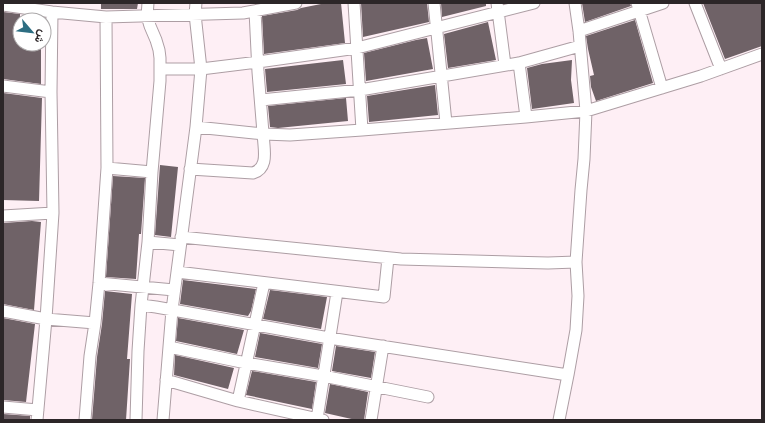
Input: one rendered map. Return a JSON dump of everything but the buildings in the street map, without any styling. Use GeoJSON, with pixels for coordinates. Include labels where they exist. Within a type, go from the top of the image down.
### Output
{"type":"FeatureCollection","features":[{"type":"Feature","properties":{"kind":"street"},"geometry":{"type":"LineString","coordinates":[[74,14],[75,3]]}},
{"type":"Feature","properties":{"kind":"street"},"geometry":{"type":"LineString","coordinates":[[136,420],[141,305],[148,242],[152,172],[160,81],[159,50],[147,16],[148,3]]}},
{"type":"Feature","properties":{"kind":"street"},"geometry":{"type":"LineString","coordinates":[[163,420],[174,290],[196,127],[201,69],[195,14],[196,3]]}},
{"type":"Feature","properties":{"kind":"street"},"geometry":{"type":"LineString","coordinates":[[3,5],[52,12],[106,17],[195,14],[242,8],[255,11],[296,3]]}},
{"type":"Feature","properties":{"kind":"street"},"geometry":{"type":"LineString","coordinates":[[354,3],[362,130]]}},
{"type":"Feature","properties":{"kind":"street"},"geometry":{"type":"LineString","coordinates":[[434,3],[446,123]]}},
{"type":"Feature","properties":{"kind":"street"},"geometry":{"type":"LineString","coordinates":[[160,69],[201,69],[357,48],[436,28],[498,7],[534,3]]}},
{"type":"Feature","properties":{"kind":"street"},"geometry":{"type":"LineString","coordinates":[[559,420],[574,345],[577,322],[578,296],[576,262],[586,111],[579,30],[575,3]]}},
{"type":"Feature","properties":{"kind":"street"},"geometry":{"type":"LineString","coordinates":[[579,30],[638,7],[663,3]]}},
{"type":"Feature","properties":{"kind":"street"},"geometry":{"type":"LineString","coordinates":[[695,3],[721,69]]}},
{"type":"Feature","properties":{"kind":"street"},"geometry":{"type":"LineString","coordinates":[[498,7],[505,65]]}},
{"type":"Feature","properties":{"kind":"street"},"geometry":{"type":"LineString","coordinates":[[638,7],[662,88]]}},
{"type":"Feature","properties":{"kind":"street"},"geometry":{"type":"LineString","coordinates":[[190,169],[249,173],[256,172],[261,168],[265,153],[255,11]]}},
{"type":"Feature","properties":{"kind":"street"},"geometry":{"type":"LineString","coordinates":[[85,420],[90,356],[99,283],[107,168],[106,17]]}},
{"type":"Feature","properties":{"kind":"street"},"geometry":{"type":"LineString","coordinates":[[261,100],[360,90],[519,63],[580,46]]}},
{"type":"Feature","properties":{"kind":"street"},"geometry":{"type":"LineString","coordinates":[[3,407],[38,415],[53,213],[52,52]]}},
{"type":"Feature","properties":{"kind":"street"},"geometry":{"type":"LineString","coordinates":[[196,127],[264,134],[290,135],[586,111],[721,69],[762,54]]}},
{"type":"Feature","properties":{"kind":"street"},"geometry":{"type":"LineString","coordinates":[[519,63],[526,117]]}},
{"type":"Feature","properties":{"kind":"street"},"geometry":{"type":"LineString","coordinates":[[3,86],[52,92]]}},
{"type":"Feature","properties":{"kind":"street"},"geometry":{"type":"LineString","coordinates":[[107,168],[152,172]]}},
{"type":"Feature","properties":{"kind":"street"},"geometry":{"type":"LineString","coordinates":[[3,216],[53,213]]}},
{"type":"Feature","properties":{"kind":"street"},"geometry":{"type":"LineString","coordinates":[[148,242],[181,241],[414,260],[548,263],[576,262]]}},
{"type":"Feature","properties":{"kind":"street"},"geometry":{"type":"LineString","coordinates":[[177,272],[384,298],[388,258]]}},
{"type":"Feature","properties":{"kind":"street"},"geometry":{"type":"LineString","coordinates":[[99,283],[174,290]]}},
{"type":"Feature","properties":{"kind":"street"},"geometry":{"type":"LineString","coordinates":[[238,401],[264,283]]}},
{"type":"Feature","properties":{"kind":"street"},"geometry":{"type":"LineString","coordinates":[[166,380],[238,401],[320,419],[329,338],[337,292]]}},
{"type":"Feature","properties":{"kind":"street"},"geometry":{"type":"LineString","coordinates":[[141,305],[329,338],[568,375]]}},
{"type":"Feature","properties":{"kind":"street"},"geometry":{"type":"LineString","coordinates":[[3,311],[46,319],[95,323]]}},
{"type":"Feature","properties":{"kind":"street"},"geometry":{"type":"LineString","coordinates":[[371,420],[383,346]]}},
{"type":"Feature","properties":{"kind":"street"},"geometry":{"type":"LineString","coordinates":[[169,347],[246,363],[428,396]]}}]}
